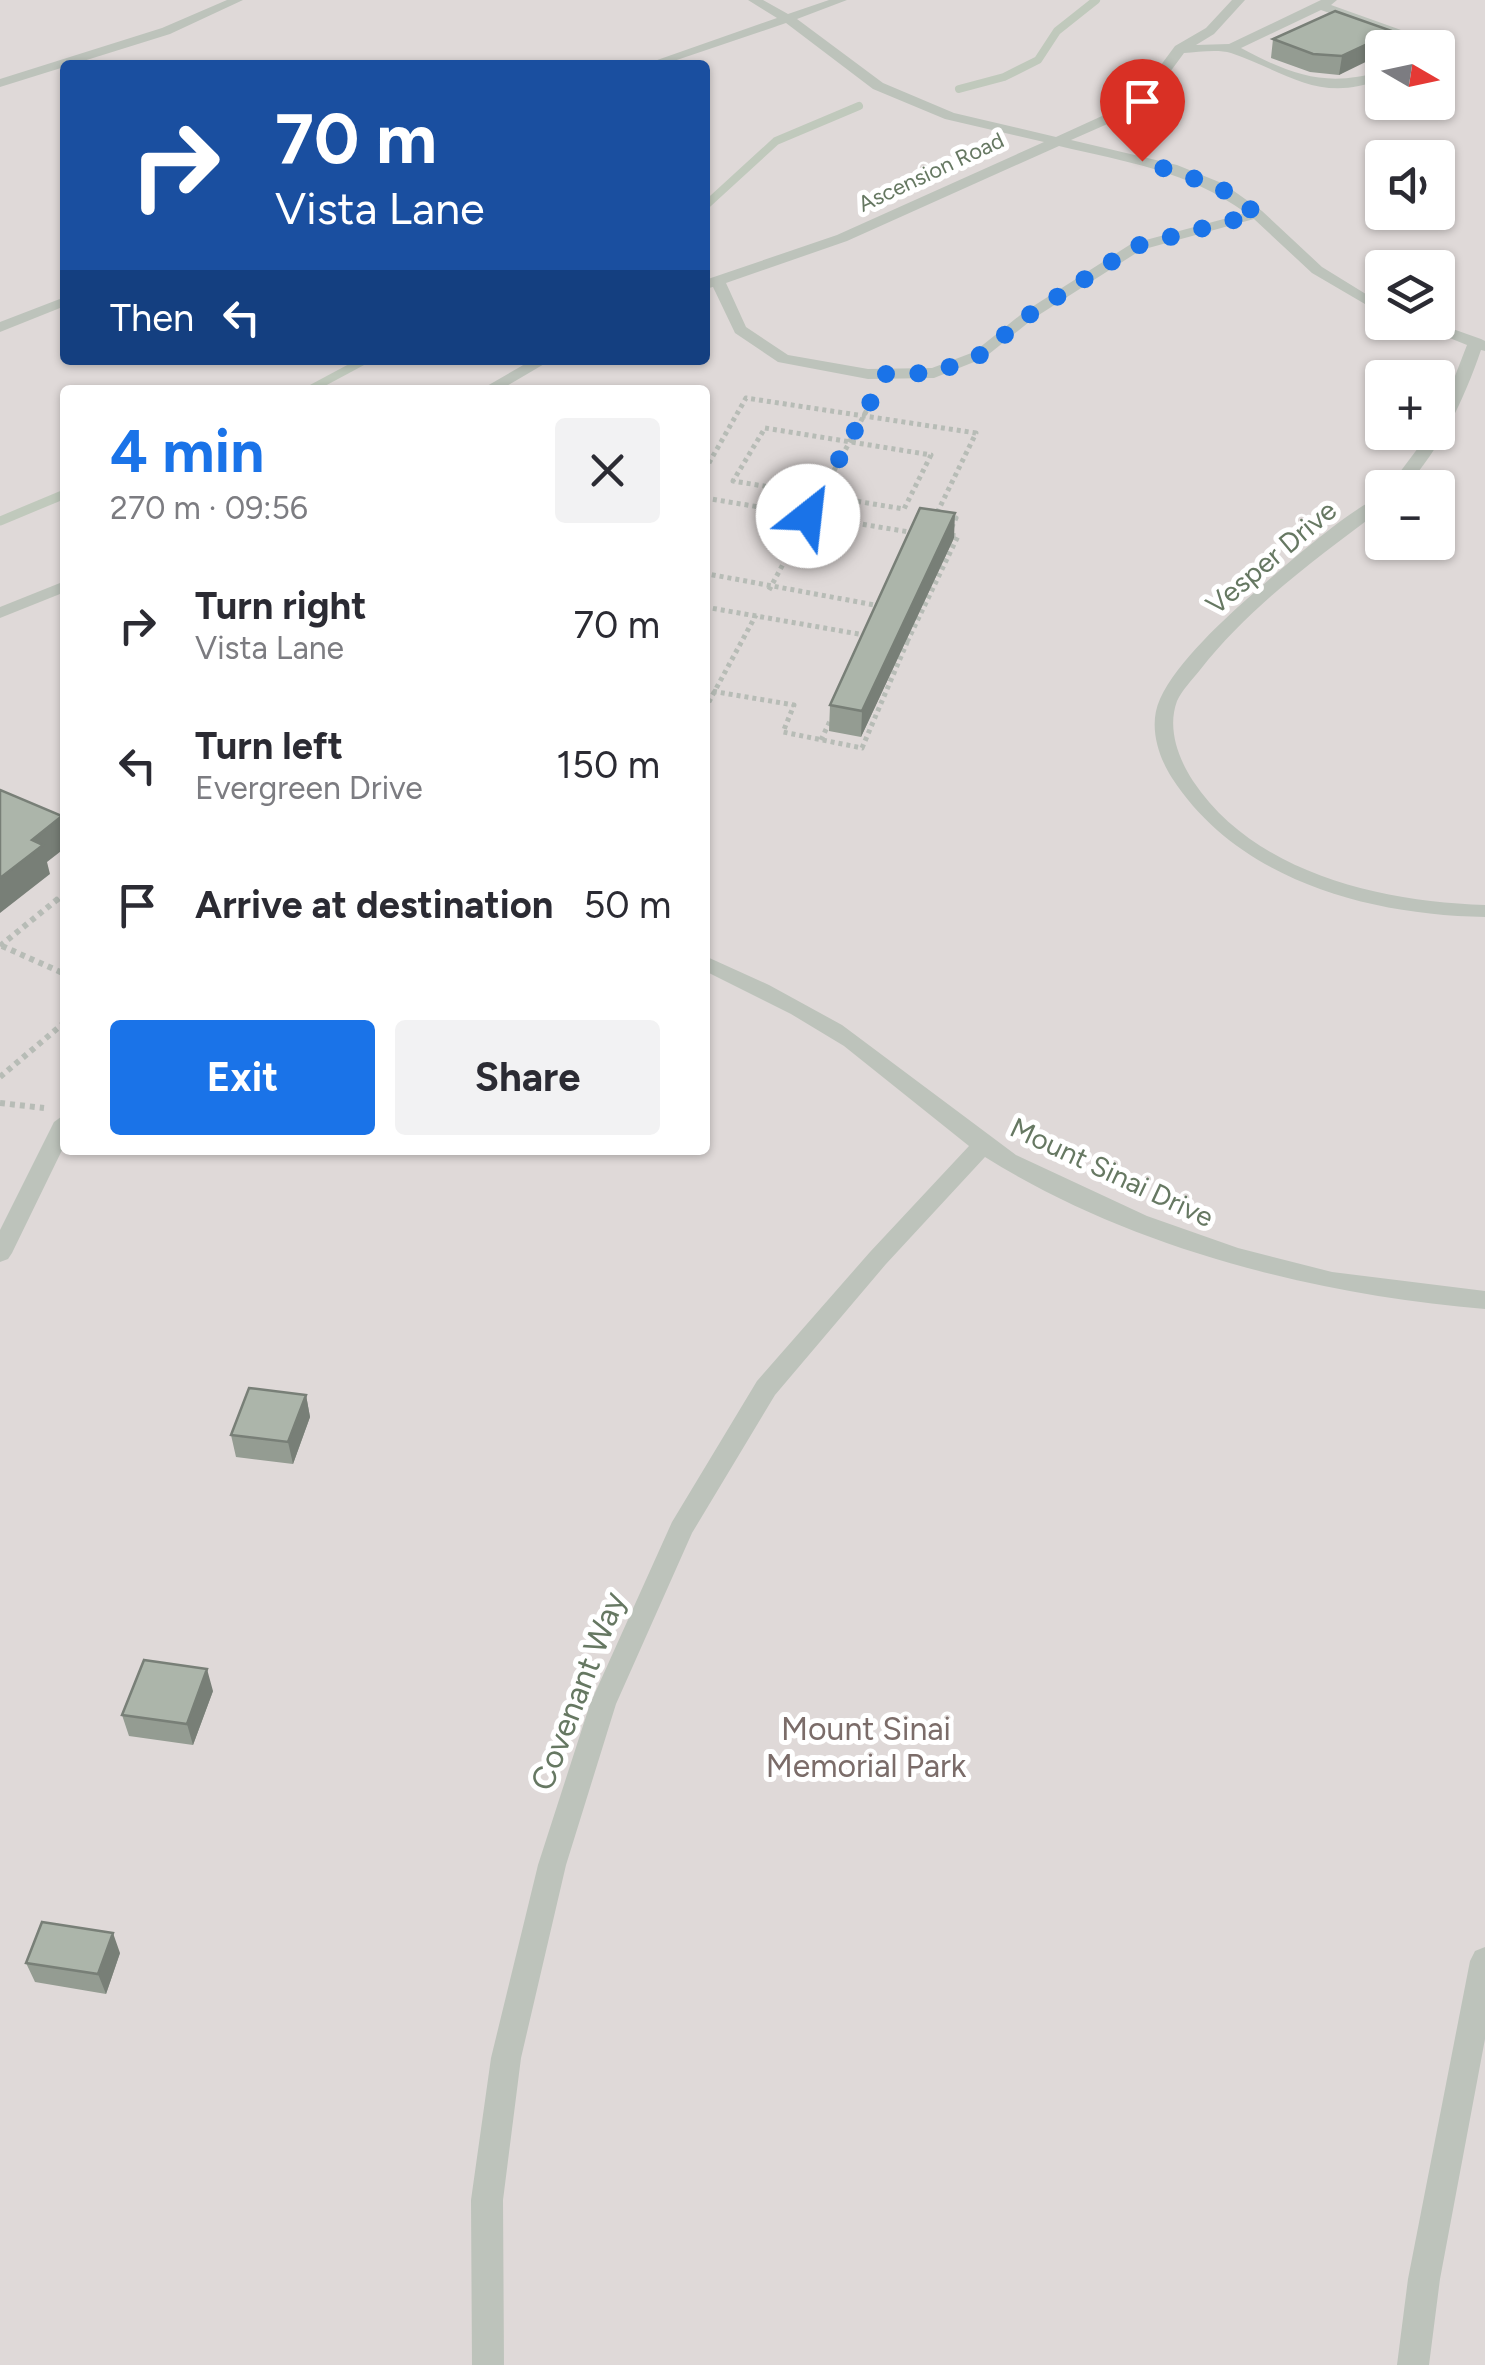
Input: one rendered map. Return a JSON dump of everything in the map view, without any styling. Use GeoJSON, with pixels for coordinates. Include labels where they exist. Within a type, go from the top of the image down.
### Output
{"type":"FeatureCollection","features":[{"type":"Feature","properties":{"kind":"lane"},"geometry":{"type":"LineString","coordinates":[[73,60],[166,31],[236,0]]}},
{"type":"Feature","properties":{"kind":"lane"},"geometry":{"type":"LineString","coordinates":[[755,0],[790,20],[878,86],[950,116],[1172,168],[1219,187],[1257,214],[1317,270],[1365,300]]}},
{"type":"Feature","properties":{"kind":"lane"},"geometry":{"type":"LineString","coordinates":[[666,60],[841,0]]}},
{"type":"Feature","properties":{"kind":"lane","name":"Ascension Road"},"geometry":{"type":"LineString","coordinates":[[711,284],[842,238],[1052,140],[1107,119],[1146,94],[1180,49],[1210,31],[1239,0]]}},
{"type":"Feature","properties":{"kind":"lane"},"geometry":{"type":"LineString","coordinates":[[1180,49],[1231,48],[1325,3],[1391,30]]}},
{"type":"Feature","properties":{"kind":"lane"},"geometry":{"type":"LineString","coordinates":[[1231,48],[1251,59],[1339,87],[1365,84]]}},
{"type":"Feature","properties":{"kind":"lane"},"geometry":{"type":"LineString","coordinates":[[0,83],[60,64]]}},
{"type":"Feature","properties":{"kind":"lane"},"geometry":{"type":"LineString","coordinates":[[711,284],[740,330],[782,359],[886,374],[934,373],[980,355],[1029,315],[1136,246],[1257,214]]}},
{"type":"Feature","properties":{"kind":"lane"},"geometry":{"type":"LineString","coordinates":[[0,327],[60,303]]}},
{"type":"Feature","properties":{"kind":"lane"},"geometry":{"type":"LineString","coordinates":[[1412,470],[1449,420],[1480,344],[1455,335]]}},
{"type":"Feature","properties":{"kind":"lane"},"geometry":{"type":"LineString","coordinates":[[497,385],[535,365]]}},
{"type":"Feature","properties":{"kind":"lane","name":"Vesper Drive"},"geometry":{"type":"LineString","coordinates":[[1365,514],[1268,587],[1204,652],[1168,702],[1164,745],[1185,789],[1229,835],[1304,876],[1384,899],[1460,912],[1485,911]]}},
{"type":"Feature","properties":{"kind":"lane"},"geometry":{"type":"LineString","coordinates":[[0,613],[60,588]]}},
{"type":"Feature","properties":{"kind":"lane","name":"Mount Sinai Drive"},"geometry":{"type":"LineString","coordinates":[[710,964],[768,992],[852,1041],[984,1145],[1030,1173],[1203,1249],[1334,1283],[1485,1300]]}},
{"type":"Feature","properties":{"kind":"lane"},"geometry":{"type":"LineString","coordinates":[[0,1254],[57,1116]]}},
{"type":"Feature","properties":{"kind":"lane","name":"Covenant Way"},"geometry":{"type":"LineString","coordinates":[[488,2365],[486,2200],[506,2058],[552,1866],[603,1704],[680,1529],[766,1388],[878,1258],[984,1145]]}},
{"type":"Feature","properties":{"kind":"lane"},"geometry":{"type":"LineString","coordinates":[[1414,2365],[1424,2279],[1485,1962]]}},
{"type":"Feature","properties":{"kind":"path"},"geometry":{"type":"LineString","coordinates":[[770,587],[886,374]]}},
{"type":"Feature","properties":{"kind":"path"},"geometry":{"type":"LineString","coordinates":[[710,461],[746,398],[976,433],[934,515],[956,518],[948,535],[958,536],[862,748],[782,732],[794,705],[710,691]]}},
{"type":"Feature","properties":{"kind":"path"},"geometry":{"type":"LineString","coordinates":[[765,428],[931,455],[904,509],[820,495],[734,481],[765,428]]}},
{"type":"Feature","properties":{"kind":"path"},"geometry":{"type":"LineString","coordinates":[[710,499],[916,533],[908,548]]}},
{"type":"Feature","properties":{"kind":"path"},"geometry":{"type":"LineString","coordinates":[[710,574],[833,595],[831,600],[879,608],[886,594]]}},
{"type":"Feature","properties":{"kind":"path"},"geometry":{"type":"LineString","coordinates":[[710,608],[870,636],[862,653]]}},
{"type":"Feature","properties":{"kind":"path"},"geometry":{"type":"LineString","coordinates":[[710,699],[756,616]]}},
{"type":"Feature","properties":{"kind":"path"},"geometry":{"type":"LineString","coordinates":[[889,638],[908,640]]}},
{"type":"Feature","properties":{"kind":"path"},"geometry":{"type":"LineString","coordinates":[[822,740],[838,705]]}},
{"type":"Feature","properties":{"kind":"path"},"geometry":{"type":"LineString","coordinates":[[60,898],[0,945],[60,972]]}},
{"type":"Feature","properties":{"kind":"path"},"geometry":{"type":"LineString","coordinates":[[0,1077],[60,1026]]}},
{"type":"Feature","properties":{"kind":"path"},"geometry":{"type":"LineString","coordinates":[[0,1103],[57,1116]]}},
{"type":"Feature","properties":{"kind":"green space","name":"Mount Sinai Memorial Park"},"geometry":{"type":"Polygon","coordinates":[[[0,0],[1485,0],[1485,2365],[0,2365],[0,0]]]}},
{"type":"Feature","properties":{"kind":"building"},"geometry":{"type":"Polygon","coordinates":[[[1335,11],[1389,30],[1365,30],[1365,45],[1342,56],[1313,54],[1273,39],[1335,11]]]}},
{"type":"Feature","properties":{"kind":"building"},"geometry":{"type":"Polygon","coordinates":[[[920,508],[955,513],[862,711],[830,705],[920,508]]]}},
{"type":"Feature","properties":{"kind":"building"},"geometry":{"type":"Polygon","coordinates":[[[0,790],[60,818],[32,840],[43,845],[0,878],[0,790]]]}},
{"type":"Feature","properties":{"kind":"building"},"geometry":{"type":"Polygon","coordinates":[[[249,1388],[306,1395],[288,1442],[231,1435],[249,1388]]]}},
{"type":"Feature","properties":{"kind":"building"},"geometry":{"type":"Polygon","coordinates":[[[144,1660],[207,1669],[187,1724],[122,1715],[144,1660]]]}},
{"type":"Feature","properties":{"kind":"building"},"geometry":{"type":"Polygon","coordinates":[[[42,1922],[113,1933],[98,1974],[26,1963],[42,1922]]]}},
{"type":"Feature","properties":{"kind":"waterway"},"geometry":{"type":"LineString","coordinates":[[959,89],[1004,77],[1038,60],[1057,31],[1096,0]]}},
{"type":"Feature","properties":{"kind":"waterway"},"geometry":{"type":"LineString","coordinates":[[710,201],[776,141],[859,106]]}},
{"type":"Feature","properties":{"kind":"waterway"},"geometry":{"type":"LineString","coordinates":[[318,385],[356,365]]}},
{"type":"Feature","properties":{"kind":"waterway"},"geometry":{"type":"LineString","coordinates":[[0,521],[60,496]]}},
{"type":"Feature","properties":{"kind":"route"},"geometry":{"type":"LineString","coordinates":[[808,516],[886,374],[934,373],[980,355],[1029,315],[1136,246],[1257,214],[1219,187],[1142,161]]}}]}
